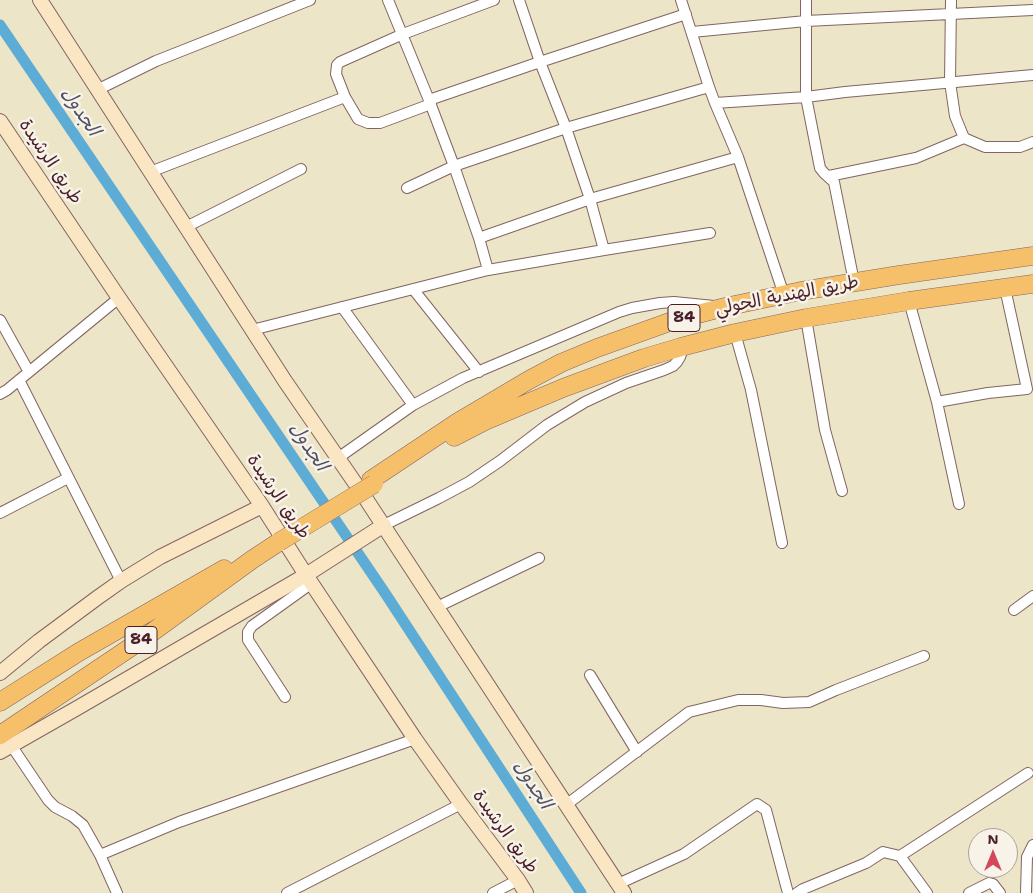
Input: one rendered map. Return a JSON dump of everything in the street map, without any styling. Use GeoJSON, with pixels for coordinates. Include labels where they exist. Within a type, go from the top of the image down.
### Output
{"type":"FeatureCollection","features":[{"type":"Feature","properties":{"kind":"highway","name":"طريق الهندية الحولي"},"geometry":{"type":"LineString","coordinates":[[372,482],[458,422],[493,400],[561,363],[675,320],[725,307],[898,274],[1033,256]]}},
{"type":"Feature","properties":{"kind":"highway","name":"طريق الهندية الحولي"},"geometry":{"type":"LineString","coordinates":[[372,482],[428,450],[485,421],[608,371],[681,347],[734,333],[806,318],[909,301],[1033,284]]}},
{"type":"Feature","properties":{"kind":"highway","name":"84"},"geometry":{"type":"LineString","coordinates":[[0,702],[79,652],[278,540],[372,482]]}},
{"type":"Feature","properties":{"kind":"highway","name":"84"},"geometry":{"type":"LineString","coordinates":[[4,744],[278,540]]}},
{"type":"Feature","properties":{"kind":"street"},"geometry":{"type":"LineString","coordinates":[[40,0],[285,381],[384,526],[621,888],[684,854],[757,804],[766,810],[788,893]]}},
{"type":"Feature","properties":{"kind":"street"},"geometry":{"type":"LineString","coordinates":[[97,90],[156,61],[310,0]]}},
{"type":"Feature","properties":{"kind":"street"},"geometry":{"type":"LineString","coordinates":[[388,0],[454,166],[488,270]]}},
{"type":"Feature","properties":{"kind":"street"},"geometry":{"type":"LineString","coordinates":[[494,0],[403,34],[340,62],[337,65],[336,74],[345,97],[358,119],[368,123],[380,123],[430,102],[540,62],[686,14]]}},
{"type":"Feature","properties":{"kind":"street"},"geometry":{"type":"LineString","coordinates":[[519,0],[540,62],[566,128],[590,199],[604,250]]}},
{"type":"Feature","properties":{"kind":"street"},"geometry":{"type":"LineString","coordinates":[[681,0],[709,87],[738,157],[784,295]]}},
{"type":"Feature","properties":{"kind":"street"},"geometry":{"type":"LineString","coordinates":[[806,0],[806,97],[820,168],[834,182],[854,282]]}},
{"type":"Feature","properties":{"kind":"street"},"geometry":{"type":"LineString","coordinates":[[951,0],[950,82],[955,116],[964,138],[985,147],[1020,146],[1033,142]]}},
{"type":"Feature","properties":{"kind":"street"},"geometry":{"type":"LineString","coordinates":[[692,32],[806,21],[1033,10]]}},
{"type":"Feature","properties":{"kind":"street"},"geometry":{"type":"LineString","coordinates":[[715,103],[806,97],[1033,75]]}},
{"type":"Feature","properties":{"kind":"street"},"geometry":{"type":"LineString","coordinates":[[407,188],[454,166],[566,128],[709,87]]}},
{"type":"Feature","properties":{"kind":"street"},"geometry":{"type":"LineString","coordinates":[[150,172],[345,97]]}},
{"type":"Feature","properties":{"kind":"street","name":"طريق الرشيدة"},"geometry":{"type":"LineString","coordinates":[[0,121],[262,506],[415,739],[526,893]]}},
{"type":"Feature","properties":{"kind":"street"},"geometry":{"type":"LineString","coordinates":[[829,176],[916,158],[964,138]]}},
{"type":"Feature","properties":{"kind":"street"},"geometry":{"type":"LineString","coordinates":[[478,238],[590,199],[738,157]]}},
{"type":"Feature","properties":{"kind":"street"},"geometry":{"type":"LineString","coordinates":[[186,227],[301,170]]}},
{"type":"Feature","properties":{"kind":"street"},"geometry":{"type":"LineString","coordinates":[[252,330],[488,270],[710,233]]}},
{"type":"Feature","properties":{"kind":"street"},"geometry":{"type":"LineString","coordinates":[[937,402],[988,393],[1027,389],[1005,288]]}},
{"type":"Feature","properties":{"kind":"street"},"geometry":{"type":"LineString","coordinates":[[413,289],[479,372]]}},
{"type":"Feature","properties":{"kind":"street"},"geometry":{"type":"LineString","coordinates":[[0,394],[119,298]]}},
{"type":"Feature","properties":{"kind":"street"},"geometry":{"type":"LineString","coordinates":[[909,301],[937,402],[959,504]]}},
{"type":"Feature","properties":{"kind":"street"},"geometry":{"type":"LineString","coordinates":[[338,458],[414,406],[457,381],[632,308],[674,302],[725,307]]}},
{"type":"Feature","properties":{"kind":"street"},"geometry":{"type":"LineString","coordinates":[[342,307],[414,406]]}},
{"type":"Feature","properties":{"kind":"street"},"geometry":{"type":"LineString","coordinates":[[806,318],[825,430],[842,491]]}},
{"type":"Feature","properties":{"kind":"street"},"geometry":{"type":"LineString","coordinates":[[0,320],[28,372]]}},
{"type":"Feature","properties":{"kind":"street"},"geometry":{"type":"LineString","coordinates":[[734,333],[750,390],[782,543]]}},
{"type":"Feature","properties":{"kind":"street"},"geometry":{"type":"LineString","coordinates":[[285,697],[248,640],[248,632],[252,626],[332,558],[384,526],[469,482],[508,456],[547,425],[585,402],[626,383],[672,366],[680,357],[681,347]]}},
{"type":"Feature","properties":{"kind":"street"},"geometry":{"type":"LineString","coordinates":[[19,380],[122,581]]}},
{"type":"Feature","properties":{"kind":"street"},"geometry":{"type":"LineString","coordinates":[[0,513],[68,478]]}},
{"type":"Feature","properties":{"kind":"street"},"geometry":{"type":"LineString","coordinates":[[0,673],[96,598],[122,581],[160,557],[262,506]]}},
{"type":"Feature","properties":{"kind":"street"},"geometry":{"type":"LineString","coordinates":[[437,607],[539,558]]}},
{"type":"Feature","properties":{"kind":"street"},"geometry":{"type":"LineString","coordinates":[[117,893],[100,855],[83,825],[72,816],[55,807],[48,800],[4,744],[79,707],[308,578]]}},
{"type":"Feature","properties":{"kind":"street"},"geometry":{"type":"LineString","coordinates":[[1014,610],[1033,596]]}},
{"type":"Feature","properties":{"kind":"street"},"geometry":{"type":"LineString","coordinates":[[566,805],[689,712],[738,700],[761,700],[783,703],[809,702],[924,656]]}},
{"type":"Feature","properties":{"kind":"street"},"geometry":{"type":"LineString","coordinates":[[590,675],[637,752]]}},
{"type":"Feature","properties":{"kind":"street"},"geometry":{"type":"LineString","coordinates":[[100,855],[179,822],[415,739]]}},
{"type":"Feature","properties":{"kind":"street"},"geometry":{"type":"LineString","coordinates":[[900,856],[1028,773]]}},
{"type":"Feature","properties":{"kind":"street"},"geometry":{"type":"LineString","coordinates":[[286,893],[461,804]]}},
{"type":"Feature","properties":{"kind":"street"},"geometry":{"type":"LineString","coordinates":[[1026,893],[1026,857],[1033,845]]}},
{"type":"Feature","properties":{"kind":"street"},"geometry":{"type":"LineString","coordinates":[[801,892],[866,864],[884,852],[900,856],[927,893]]}},
{"type":"Feature","properties":{"kind":"street"},"geometry":{"type":"LineString","coordinates":[[493,893],[518,880]]}},
{"type":"Feature","properties":{"kind":"street"},"geometry":{"type":"LineString","coordinates":[[969,893],[989,883],[993,884],[1000,893]]}},
{"type":"Feature","properties":{"kind":"waterway","name":"الجدول"},"geometry":{"type":"LineString","coordinates":[[0,25],[385,593],[581,893]]}}]}
